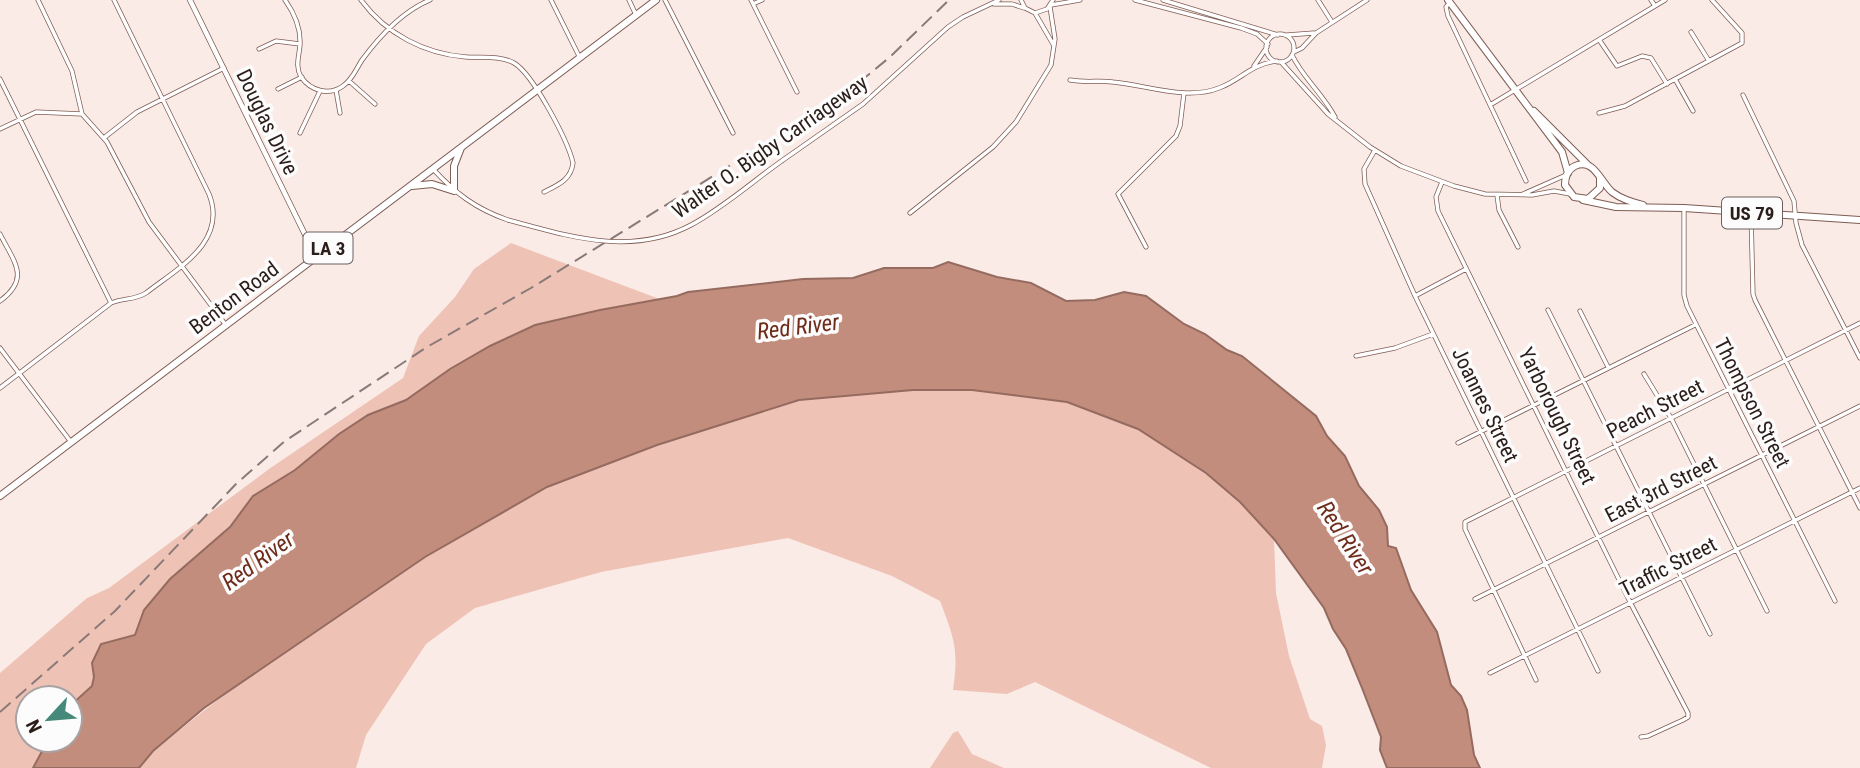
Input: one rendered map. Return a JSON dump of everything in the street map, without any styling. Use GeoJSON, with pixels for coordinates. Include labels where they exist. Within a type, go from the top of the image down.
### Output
{"type":"FeatureCollection","features":[{"type":"Feature","properties":{"kind":"main road","name":"Benton Road"},"geometry":{"type":"LineString","coordinates":[[0,496],[656,0]]}},
{"type":"Feature","properties":{"kind":"main road","name":"US 79"},"geometry":{"type":"LineString","coordinates":[[1449,1],[1562,152],[1567,174],[1565,185],[1570,194],[1583,200],[1616,207],[1685,208],[1860,220]]}},
{"type":"Feature","properties":{"kind":"main road","name":"US 79"},"geometry":{"type":"LineString","coordinates":[[1527,105],[1595,170],[1605,186],[1618,197],[1644,206]]}},
{"type":"Feature","properties":{"kind":"main road"},"geometry":{"type":"LineString","coordinates":[[409,187],[432,184],[454,191],[454,166],[462,147]]}},
{"type":"Feature","properties":{"kind":"main road"},"geometry":{"type":"LineString","coordinates":[[1567,174],[1575,167],[1588,165]]}},
{"type":"Feature","properties":{"kind":"main road"},"geometry":{"type":"LineString","coordinates":[[1583,200],[1597,193],[1600,178]]}},
{"type":"Feature","properties":{"kind":"street"},"geometry":{"type":"LineString","coordinates":[[38,0],[72,71],[82,114],[104,138],[145,216],[226,325]]}},
{"type":"Feature","properties":{"kind":"street"},"geometry":{"type":"LineString","coordinates":[[0,388],[111,303],[142,296],[197,253],[213,227],[213,204],[114,0]]}},
{"type":"Feature","properties":{"kind":"street","name":"Douglas Drive"},"geometry":{"type":"LineString","coordinates":[[190,0],[316,257]]}},
{"type":"Feature","properties":{"kind":"street"},"geometry":{"type":"LineString","coordinates":[[285,0],[297,22],[300,44],[297,61],[302,77],[320,91],[336,90],[349,81],[364,58],[391,29],[412,9],[430,0]]}},
{"type":"Feature","properties":{"kind":"street"},"geometry":{"type":"LineString","coordinates":[[361,0],[391,29],[416,44],[439,53],[509,61],[526,73],[538,89],[573,163],[572,171],[565,180],[544,192]]}},
{"type":"Feature","properties":{"kind":"street"},"geometry":{"type":"LineString","coordinates":[[551,0],[580,58]]}},
{"type":"Feature","properties":{"kind":"street"},"geometry":{"type":"LineString","coordinates":[[629,0],[636,15]]}},
{"type":"Feature","properties":{"kind":"street"},"geometry":{"type":"LineString","coordinates":[[665,0],[733,133]]}},
{"type":"Feature","properties":{"kind":"street"},"geometry":{"type":"LineString","coordinates":[[762,0],[752,2],[797,92]]}},
{"type":"Feature","properties":{"kind":"street","name":"Walter O. Bigby Carriageway"},"geometry":{"type":"LineString","coordinates":[[433,169],[454,191],[478,208],[508,220],[598,241],[623,243],[652,239],[699,220],[863,104],[948,27],[999,0]]}},
{"type":"Feature","properties":{"kind":"street"},"geometry":{"type":"LineString","coordinates":[[1021,0],[1025,8],[1035,13],[1054,46]]}},
{"type":"Feature","properties":{"kind":"street"},"geometry":{"type":"LineString","coordinates":[[1035,13],[1044,11],[1051,4],[1080,0]]}},
{"type":"Feature","properties":{"kind":"street"},"geometry":{"type":"LineString","coordinates":[[1135,0],[1241,27],[1257,34],[1267,45],[1270,57],[1304,85],[1323,109],[1375,150],[1401,166],[1471,191],[1497,195],[1532,195],[1554,191],[1570,194]]}},
{"type":"Feature","properties":{"kind":"street"},"geometry":{"type":"LineString","coordinates":[[1163,0],[1260,27],[1291,39],[1293,53],[1303,74],[1336,118]]}},
{"type":"Feature","properties":{"kind":"street"},"geometry":{"type":"LineString","coordinates":[[1318,0],[1332,22]]}},
{"type":"Feature","properties":{"kind":"street"},"geometry":{"type":"LineString","coordinates":[[1070,80],[1112,82],[1184,93],[1220,88],[1252,68],[1279,62],[1302,48],[1332,22],[1367,0]]}},
{"type":"Feature","properties":{"kind":"street"},"geometry":{"type":"LineString","coordinates":[[1651,0],[1655,6]]}},
{"type":"Feature","properties":{"kind":"street"},"geometry":{"type":"LineString","coordinates":[[1490,105],[1665,0]]}},
{"type":"Feature","properties":{"kind":"street"},"geometry":{"type":"LineString","coordinates":[[1599,113],[1625,106],[1739,46],[1744,40],[1742,33],[1712,0]]}},
{"type":"Feature","properties":{"kind":"street"},"geometry":{"type":"LineString","coordinates":[[1449,1],[1446,7],[1448,16],[1526,181]]}},
{"type":"Feature","properties":{"kind":"street","name":"Walter O. Bigby Carriageway"},"geometry":{"type":"LineString","coordinates":[[992,5],[1012,4],[1025,8]]}},
{"type":"Feature","properties":{"kind":"street"},"geometry":{"type":"LineString","coordinates":[[910,213],[993,147],[1016,122],[1051,65],[1054,46],[1051,4]]}},
{"type":"Feature","properties":{"kind":"street"},"geometry":{"type":"LineString","coordinates":[[1691,32],[1709,61]]}},
{"type":"Feature","properties":{"kind":"street"},"geometry":{"type":"LineString","coordinates":[[1252,68],[1270,39],[1280,35],[1317,33]]}},
{"type":"Feature","properties":{"kind":"street"},"geometry":{"type":"LineString","coordinates":[[258,49],[276,41],[300,44]]}},
{"type":"Feature","properties":{"kind":"street"},"geometry":{"type":"LineString","coordinates":[[1600,41],[1617,66],[1642,56],[1651,58],[1667,84]]}},
{"type":"Feature","properties":{"kind":"street"},"geometry":{"type":"LineString","coordinates":[[104,138],[137,112],[224,68]]}},
{"type":"Feature","properties":{"kind":"street"},"geometry":{"type":"LineString","coordinates":[[278,89],[302,77]]}},
{"type":"Feature","properties":{"kind":"street"},"geometry":{"type":"LineString","coordinates":[[0,79],[111,303]]}},
{"type":"Feature","properties":{"kind":"street"},"geometry":{"type":"LineString","coordinates":[[1675,79],[1693,111]]}},
{"type":"Feature","properties":{"kind":"street"},"geometry":{"type":"LineString","coordinates":[[349,81],[375,104]]}},
{"type":"Feature","properties":{"kind":"street"},"geometry":{"type":"LineString","coordinates":[[336,90],[340,113]]}},
{"type":"Feature","properties":{"kind":"street"},"geometry":{"type":"LineString","coordinates":[[300,133],[320,91]]}},
{"type":"Feature","properties":{"kind":"street"},"geometry":{"type":"LineString","coordinates":[[1146,247],[1118,194],[1177,136],[1184,93]]}},
{"type":"Feature","properties":{"kind":"street"},"geometry":{"type":"LineString","coordinates":[[1743,95],[1794,201],[1802,245],[1860,358]]}},
{"type":"Feature","properties":{"kind":"street"},"geometry":{"type":"LineString","coordinates":[[0,129],[40,111],[82,114]]}},
{"type":"Feature","properties":{"kind":"street","name":"Joannes Street"},"geometry":{"type":"LineString","coordinates":[[1375,150],[1365,165],[1364,179],[1433,334],[1598,671]]}},
{"type":"Feature","properties":{"kind":"street"},"geometry":{"type":"LineString","coordinates":[[1523,194],[1567,174]]}},
{"type":"Feature","properties":{"kind":"street","name":"Yarborough Street"},"geometry":{"type":"LineString","coordinates":[[1442,182],[1436,197],[1436,206],[1688,715],[1683,720],[1641,737]]}},
{"type":"Feature","properties":{"kind":"street"},"geometry":{"type":"LineString","coordinates":[[1497,195],[1499,210],[1518,247]]}},
{"type":"Feature","properties":{"kind":"street","name":"Thompson Street"},"geometry":{"type":"LineString","coordinates":[[1685,208],[1684,295],[1695,325],[1835,601]]}},
{"type":"Feature","properties":{"kind":"street"},"geometry":{"type":"LineString","coordinates":[[1751,213],[1753,294],[1860,508]]}},
{"type":"Feature","properties":{"kind":"street"},"geometry":{"type":"LineString","coordinates":[[0,234],[15,264],[18,281],[11,293],[0,301]]}},
{"type":"Feature","properties":{"kind":"street"},"geometry":{"type":"LineString","coordinates":[[1415,296],[1466,269]]}},
{"type":"Feature","properties":{"kind":"street"},"geometry":{"type":"LineString","coordinates":[[1548,310],[1710,634]]}},
{"type":"Feature","properties":{"kind":"street"},"geometry":{"type":"LineString","coordinates":[[1580,312],[1608,367]]}},
{"type":"Feature","properties":{"kind":"street","name":"Peach Street"},"geometry":{"type":"LineString","coordinates":[[1493,591],[1465,529],[1465,522],[1860,323]]}},
{"type":"Feature","properties":{"kind":"street"},"geometry":{"type":"LineString","coordinates":[[1458,443],[1695,325]]}},
{"type":"Feature","properties":{"kind":"street"},"geometry":{"type":"LineString","coordinates":[[1356,356],[1411,343],[1433,334]]}},
{"type":"Feature","properties":{"kind":"street"},"geometry":{"type":"LineString","coordinates":[[0,348],[71,442]]}},
{"type":"Feature","properties":{"kind":"street"},"geometry":{"type":"LineString","coordinates":[[1644,374],[1671,418],[1767,611]]}},
{"type":"Feature","properties":{"kind":"street","name":"East 3rd Street"},"geometry":{"type":"LineString","coordinates":[[1475,599],[1860,406]]}},
{"type":"Feature","properties":{"kind":"street","name":"Traffic Street"},"geometry":{"type":"LineString","coordinates":[[1490,673],[1860,488]]}},
{"type":"Feature","properties":{"kind":"street"},"geometry":{"type":"LineString","coordinates":[[1493,591],[1536,680]]}},
{"type":"Feature","properties":{"kind":"shaded area"},"geometry":{"type":"Polygon","coordinates":[[[511,243],[662,300],[600,310],[535,325],[450,369],[406,400],[368,415],[339,434],[295,470],[253,496],[230,527],[170,579],[144,610],[135,635],[101,644],[92,669],[92,686],[84,693],[84,684],[14,684],[14,754],[40,754],[33,768],[0,768],[0,673],[87,598],[109,588],[269,469],[403,378],[419,336],[455,297],[474,269],[511,243]]]}},
{"type":"Feature","properties":{"kind":"shaded area"},"geometry":{"type":"Polygon","coordinates":[[[913,390],[972,390],[1067,402],[1138,429],[1206,473],[1240,502],[1274,539],[1276,593],[1289,656],[1310,719],[1322,726],[1326,745],[1322,768],[1211,768],[1035,682],[1007,694],[953,690],[954,644],[940,601],[892,576],[788,538],[601,572],[475,608],[426,644],[366,735],[356,768],[139,768],[153,751],[220,698],[425,557],[547,487],[657,445],[799,400],[913,390]]]}},
{"type":"Feature","properties":{"kind":"shaded area"},"geometry":{"type":"Polygon","coordinates":[[[958,731],[972,754],[1004,768],[930,768],[953,733],[958,731]]]}},
{"type":"Feature","properties":{"kind":"water","name":"Red River"},"geometry":{"type":"Polygon","coordinates":[[[948,262],[997,277],[1031,283],[1066,301],[1095,300],[1124,292],[1146,296],[1184,324],[1242,356],[1316,416],[1327,436],[1345,456],[1359,486],[1379,510],[1387,527],[1388,546],[1396,548],[1411,590],[1437,632],[1451,685],[1461,696],[1467,710],[1474,755],[1480,768],[1387,768],[1380,750],[1381,737],[1362,688],[1346,649],[1324,608],[1274,539],[1240,502],[1206,473],[1138,429],[1067,402],[972,390],[913,390],[799,400],[657,445],[547,487],[425,557],[204,708],[153,751],[139,768],[33,768],[40,754],[84,754],[84,693],[92,686],[92,663],[101,644],[135,635],[144,610],[170,579],[230,527],[253,496],[295,470],[339,434],[368,415],[406,400],[450,369],[490,346],[535,325],[688,292],[803,279],[853,278],[884,268],[933,268],[948,262]]]}},
{"type":"Feature","properties":{"kind":"railway"},"geometry":{"type":"LineString","coordinates":[[0,712],[115,611],[236,484],[285,441],[427,347],[531,288],[840,98],[890,57],[949,0]]}}]}
